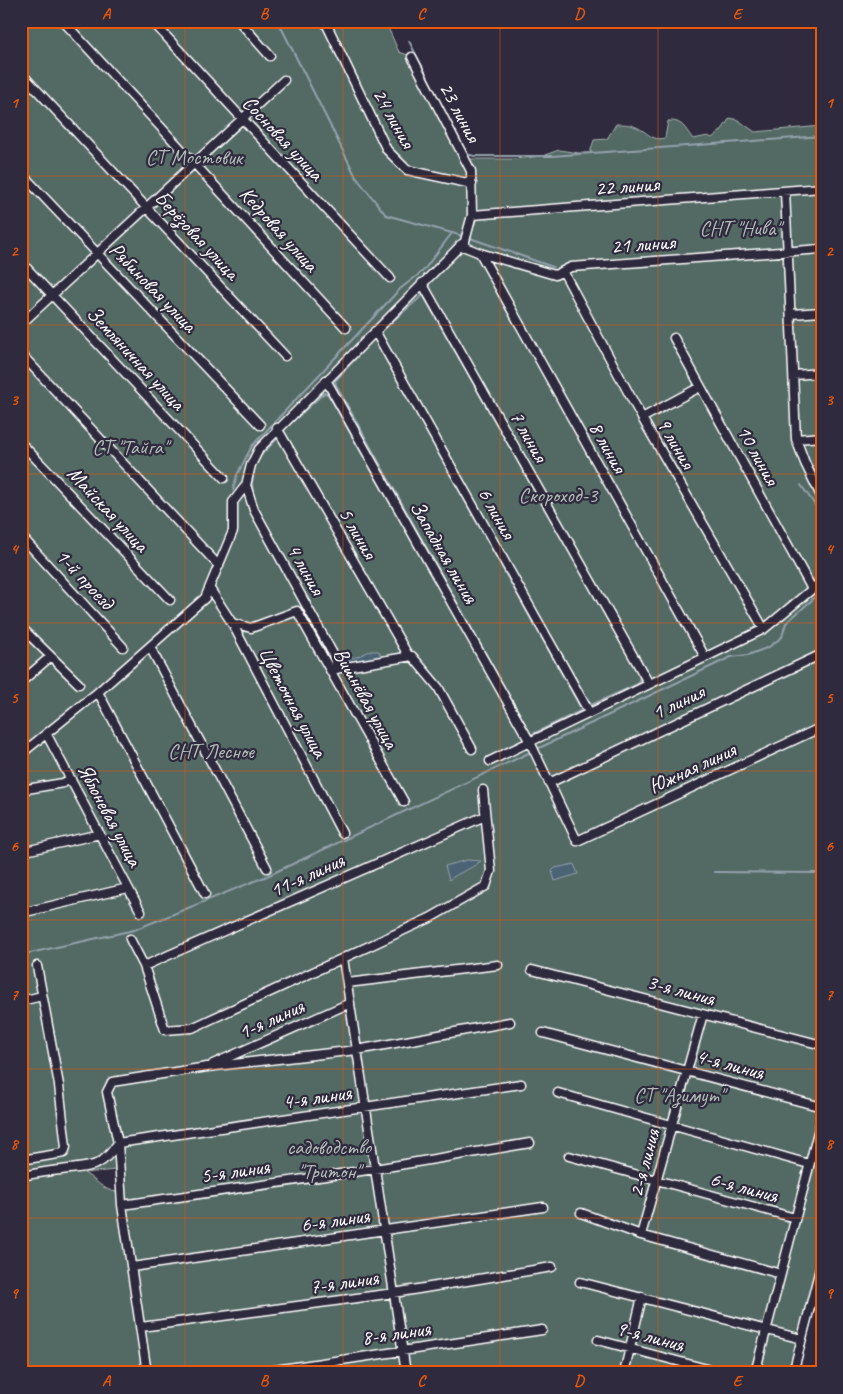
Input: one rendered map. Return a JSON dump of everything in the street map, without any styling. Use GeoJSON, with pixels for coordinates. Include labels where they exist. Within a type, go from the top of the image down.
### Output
{"type":"FeatureCollection","features":[{"type":"Feature","properties":{"kind":"street","name":"Кедровая улица"},"geometry":{"type":"LineString","coordinates":[[63,21],[346,328]]}},
{"type":"Feature","properties":{"kind":"street","name":"Сосновая улица"},"geometry":{"type":"LineString","coordinates":[[152,21],[241,120],[390,278]]}},
{"type":"Feature","properties":{"kind":"street"},"geometry":{"type":"LineString","coordinates":[[239,21],[270,56]]}},
{"type":"Feature","properties":{"kind":"street","name":"24 линия"},"geometry":{"type":"LineString","coordinates":[[325,21],[387,150],[396,160],[407,170],[472,184]]}},
{"type":"Feature","properties":{"kind":"street","name":"23 линия"},"geometry":{"type":"LineString","coordinates":[[412,57],[471,171],[472,215],[465,241],[460,245]]}},
{"type":"Feature","properties":{"kind":"street","name":"Берёзовая улица"},"geometry":{"type":"LineString","coordinates":[[21,73],[285,356]]}},
{"type":"Feature","properties":{"kind":"street"},"geometry":{"type":"LineString","coordinates":[[21,324],[284,80]]}},
{"type":"Feature","properties":{"kind":"street","name":"Рябиновая улица"},"geometry":{"type":"LineString","coordinates":[[21,173],[260,425]]}},
{"type":"Feature","properties":{"kind":"street","name":"22 линия"},"geometry":{"type":"LineString","coordinates":[[472,215],[822,188]]}},
{"type":"Feature","properties":{"kind":"street"},"geometry":{"type":"LineString","coordinates":[[786,191],[796,439],[822,498]]}},
{"type":"Feature","properties":{"kind":"street"},"geometry":{"type":"LineString","coordinates":[[21,754],[98,692],[205,598],[233,531],[233,502],[246,485],[251,465],[259,449],[277,428],[460,245],[555,276],[564,273]]}},
{"type":"Feature","properties":{"kind":"street","name":"21 линия"},"geometry":{"type":"LineString","coordinates":[[564,273],[571,267],[822,249]]}},
{"type":"Feature","properties":{"kind":"street","name":"8 линия"},"geometry":{"type":"LineString","coordinates":[[480,253],[705,657]]}},
{"type":"Feature","properties":{"kind":"street","name":"Земляничная улица"},"geometry":{"type":"LineString","coordinates":[[21,262],[224,478]]}},
{"type":"Feature","properties":{"kind":"street","name":"9 линия"},"geometry":{"type":"LineString","coordinates":[[564,273],[642,418],[764,629]]}},
{"type":"Feature","properties":{"kind":"street","name":"7 линия"},"geometry":{"type":"LineString","coordinates":[[422,284],[648,684]]}},
{"type":"Feature","properties":{"kind":"street"},"geometry":{"type":"LineString","coordinates":[[792,314],[822,312]]}},
{"type":"Feature","properties":{"kind":"street","name":"6 линия"},"geometry":{"type":"LineString","coordinates":[[375,331],[589,712]]}},
{"type":"Feature","properties":{"kind":"street","name":"10 линия"},"geometry":{"type":"LineString","coordinates":[[674,338],[812,589]]}},
{"type":"Feature","properties":{"kind":"street"},"geometry":{"type":"LineString","coordinates":[[21,354],[219,566]]}},
{"type":"Feature","properties":{"kind":"street"},"geometry":{"type":"LineString","coordinates":[[794,375],[822,373]]}},
{"type":"Feature","properties":{"kind":"street","name":"Западная линия"},"geometry":{"type":"LineString","coordinates":[[326,380],[533,748],[577,841]]}},
{"type":"Feature","properties":{"kind":"street"},"geometry":{"type":"LineString","coordinates":[[642,418],[700,387]]}},
{"type":"Feature","properties":{"kind":"street","name":"5 линия"},"geometry":{"type":"LineString","coordinates":[[277,428],[408,655],[412,656],[438,687],[472,749]]}},
{"type":"Feature","properties":{"kind":"street"},"geometry":{"type":"LineString","coordinates":[[796,439],[822,437]]}},
{"type":"Feature","properties":{"kind":"street","name":"Майская улица"},"geometry":{"type":"LineString","coordinates":[[21,443],[170,600]]}},
{"type":"Feature","properties":{"kind":"street","name":"4 линия"},"geometry":{"type":"LineString","coordinates":[[246,485],[254,510],[333,654],[333,669]]}},
{"type":"Feature","properties":{"kind":"street","name":"1-й проезд"},"geometry":{"type":"LineString","coordinates":[[21,536],[123,647]]}},
{"type":"Feature","properties":{"kind":"street"},"geometry":{"type":"LineString","coordinates":[[490,761],[533,748],[589,712],[764,629],[822,581]]}},
{"type":"Feature","properties":{"kind":"street","name":"Цветочная улица"},"geometry":{"type":"LineString","coordinates":[[210,589],[232,623],[342,833]]}},
{"type":"Feature","properties":{"kind":"street","name":"Вишнёвая улица"},"geometry":{"type":"LineString","coordinates":[[232,623],[251,628],[297,611],[333,669],[404,802]]}},
{"type":"Feature","properties":{"kind":"street"},"geometry":{"type":"LineString","coordinates":[[21,626],[79,684]]}},
{"type":"Feature","properties":{"kind":"street"},"geometry":{"type":"LineString","coordinates":[[150,647],[267,868]]}},
{"type":"Feature","properties":{"kind":"street","name":"1 линия"},"geometry":{"type":"LineString","coordinates":[[549,783],[822,654]]}},
{"type":"Feature","properties":{"kind":"street"},"geometry":{"type":"LineString","coordinates":[[333,669],[408,655]]}},
{"type":"Feature","properties":{"kind":"street"},"geometry":{"type":"LineString","coordinates":[[21,682],[50,657]]}},
{"type":"Feature","properties":{"kind":"street"},"geometry":{"type":"LineString","coordinates":[[98,692],[205,894]]}},
{"type":"Feature","properties":{"kind":"street","name":"Южная линия"},"geometry":{"type":"LineString","coordinates":[[577,841],[822,726]]}},
{"type":"Feature","properties":{"kind":"street","name":"Яблоневая улица"},"geometry":{"type":"LineString","coordinates":[[46,735],[141,912]]}},
{"type":"Feature","properties":{"kind":"street"},"geometry":{"type":"LineString","coordinates":[[21,790],[63,783],[71,779]]}},
{"type":"Feature","properties":{"kind":"street"},"geometry":{"type":"LineString","coordinates":[[130,939],[144,966],[165,1030],[175,1031],[192,1028],[430,918],[486,886],[491,871],[483,790]]}},
{"type":"Feature","properties":{"kind":"street","name":"11-я линия"},"geometry":{"type":"LineString","coordinates":[[144,966],[485,816]]}},
{"type":"Feature","properties":{"kind":"street"},"geometry":{"type":"LineString","coordinates":[[21,852],[100,834]]}},
{"type":"Feature","properties":{"kind":"street"},"geometry":{"type":"LineString","coordinates":[[21,913],[128,888]]}},
{"type":"Feature","properties":{"kind":"street"},"geometry":{"type":"LineString","coordinates":[[343,958],[406,1373]]}},
{"type":"Feature","properties":{"kind":"street"},"geometry":{"type":"LineString","coordinates":[[347,983],[498,965]]}},
{"type":"Feature","properties":{"kind":"street"},"geometry":{"type":"LineString","coordinates":[[21,1160],[64,1153],[66,1147],[60,1085],[36,966]]}},
{"type":"Feature","properties":{"kind":"street","name":"3-я линия"},"geometry":{"type":"LineString","coordinates":[[532,970],[822,1045]]}},
{"type":"Feature","properties":{"kind":"street"},"geometry":{"type":"LineString","coordinates":[[21,1001],[42,996]]}},
{"type":"Feature","properties":{"kind":"street","name":"1-я линия"},"geometry":{"type":"LineString","coordinates":[[207,1067],[350,1003]]}},
{"type":"Feature","properties":{"kind":"street","name":"2-я линия"},"geometry":{"type":"LineString","coordinates":[[642,1235],[703,1014]]}},
{"type":"Feature","properties":{"kind":"street"},"geometry":{"type":"LineString","coordinates":[[147,1373],[122,1205],[118,1143],[108,1092],[112,1082],[207,1067],[357,1050],[510,1022]]}},
{"type":"Feature","properties":{"kind":"street","name":"4-я линия"},"geometry":{"type":"LineString","coordinates":[[543,1033],[822,1107]]}},
{"type":"Feature","properties":{"kind":"street","name":"4-я линия"},"geometry":{"type":"LineString","coordinates":[[118,1143],[521,1084]]}},
{"type":"Feature","properties":{"kind":"street"},"geometry":{"type":"LineString","coordinates":[[558,1093],[809,1164]]}},
{"type":"Feature","properties":{"kind":"street"},"geometry":{"type":"LineString","coordinates":[[755,1373],[822,1117]]}},
{"type":"Feature","properties":{"kind":"street"},"geometry":{"type":"LineString","coordinates":[[21,1176],[87,1169],[98,1165],[109,1157],[118,1143]]}},
{"type":"Feature","properties":{"kind":"street","name":"5-я линия"},"geometry":{"type":"LineString","coordinates":[[122,1205],[375,1169],[530,1143]]}},
{"type":"Feature","properties":{"kind":"street","name":"6-я линия"},"geometry":{"type":"LineString","coordinates":[[569,1156],[658,1182],[795,1218]]}},
{"type":"Feature","properties":{"kind":"street","name":"6-я линия"},"geometry":{"type":"LineString","coordinates":[[132,1267],[543,1207]]}},
{"type":"Feature","properties":{"kind":"street"},"geometry":{"type":"LineString","coordinates":[[581,1213],[642,1235],[781,1274]]}},
{"type":"Feature","properties":{"kind":"street"},"geometry":{"type":"LineString","coordinates":[[793,1373],[822,1261]]}},
{"type":"Feature","properties":{"kind":"street","name":"7-я линия"},"geometry":{"type":"LineString","coordinates":[[141,1327],[394,1293],[552,1267]]}},
{"type":"Feature","properties":{"kind":"street"},"geometry":{"type":"LineString","coordinates":[[580,1282],[768,1328],[802,1339]]}},
{"type":"Feature","properties":{"kind":"street"},"geometry":{"type":"LineString","coordinates":[[624,1373],[642,1297]]}},
{"type":"Feature","properties":{"kind":"street","name":"8-я линия"},"geometry":{"type":"LineString","coordinates":[[254,1373],[403,1349],[542,1330]]}},
{"type":"Feature","properties":{"kind":"street","name":"9-я линия"},"geometry":{"type":"LineString","coordinates":[[598,1340],[722,1373]]}},
{"type":"Feature","properties":{"kind":"green space"},"geometry":{"type":"Polygon","coordinates":[[[21,21],[385,21],[399,52],[408,55],[462,159],[514,159],[542,156],[559,150],[590,153],[594,140],[607,139],[616,124],[634,126],[657,139],[665,138],[668,121],[680,124],[693,139],[708,136],[712,138],[721,131],[730,118],[738,120],[755,132],[822,126],[822,1261],[793,1373],[21,1373],[21,21]],[[116,1170],[84,1173],[104,1187],[117,1192],[116,1170]]]}},
{"type":"Feature","properties":{"kind":"water"},"geometry":{"type":"Polygon","coordinates":[[[370,651],[379,651],[381,657],[349,662],[345,665],[341,663],[344,657],[349,655],[354,658],[370,651]]]}},
{"type":"Feature","properties":{"kind":"water"},"geometry":{"type":"Polygon","coordinates":[[[467,860],[481,861],[449,880],[445,866],[467,860]]]}},
{"type":"Feature","properties":{"kind":"water"},"geometry":{"type":"Polygon","coordinates":[[[574,864],[578,874],[555,881],[552,871],[555,868],[574,864]]]}},
{"type":"Feature","properties":{"kind":"waterway"},"geometry":{"type":"LineString","coordinates":[[278,21],[356,177],[386,215],[463,236]]}},
{"type":"Feature","properties":{"kind":"waterway"},"geometry":{"type":"LineString","coordinates":[[409,41],[467,154],[474,156],[552,156],[822,136]]}},
{"type":"Feature","properties":{"kind":"waterway"},"geometry":{"type":"LineString","coordinates":[[233,490],[237,475],[252,446],[400,289],[423,271],[452,233]]}},
{"type":"Feature","properties":{"kind":"waterway"},"geometry":{"type":"LineString","coordinates":[[470,238],[553,267]]}},
{"type":"Feature","properties":{"kind":"waterway"},"geometry":{"type":"LineString","coordinates":[[423,295],[640,676],[638,684],[591,705],[484,520],[380,332],[423,295]]}},
{"type":"Feature","properties":{"kind":"waterway"},"geometry":{"type":"LineString","coordinates":[[374,338],[582,710],[531,735],[336,385],[335,381],[374,338]]}},
{"type":"Feature","properties":{"kind":"waterway"},"geometry":{"type":"LineString","coordinates":[[335,520],[283,430],[324,393],[328,394],[455,617]]}},
{"type":"Feature","properties":{"kind":"waterway"},"geometry":{"type":"LineString","coordinates":[[260,456],[279,437]]}},
{"type":"Feature","properties":{"kind":"waterway"},"geometry":{"type":"LineString","coordinates":[[253,497],[252,483],[255,464]]}},
{"type":"Feature","properties":{"kind":"waterway"},"geometry":{"type":"LineString","coordinates":[[801,485],[822,515]]}},
{"type":"Feature","properties":{"kind":"waterway"},"geometry":{"type":"LineString","coordinates":[[537,749],[731,657],[748,655],[769,647],[782,637],[786,623],[822,591]]}},
{"type":"Feature","properties":{"kind":"waterway"},"geometry":{"type":"LineString","coordinates":[[389,630],[401,651]]}},
{"type":"Feature","properties":{"kind":"waterway"},"geometry":{"type":"LineString","coordinates":[[381,657],[400,654],[401,652]]}},
{"type":"Feature","properties":{"kind":"waterway"},"geometry":{"type":"LineString","coordinates":[[21,955],[134,930],[267,876],[533,751]]}},
{"type":"Feature","properties":{"kind":"waterway"},"geometry":{"type":"LineString","coordinates":[[714,872],[822,873]]}},
{"type":"Feature","properties":{"kind":"park label","name":"СТ Мостовик"},"geometry":{"type":"Point","coordinates":[194,157]}},
{"type":"Feature","properties":{"kind":"park label","name":"СНТ \"Нива\""},"geometry":{"type":"Point","coordinates":[740,228]}},
{"type":"Feature","properties":{"kind":"park label","name":"СТ \"Тайга\""},"geometry":{"type":"Point","coordinates":[130,447]}},
{"type":"Feature","properties":{"kind":"park label","name":"Скороход-3"},"geometry":{"type":"Point","coordinates":[558,495]}},
{"type":"Feature","properties":{"kind":"park label","name":"СНТ Лесное"},"geometry":{"type":"Point","coordinates":[211,751]}},
{"type":"Feature","properties":{"kind":"park label","name":"СТ \"Азимут\""},"geometry":{"type":"Point","coordinates":[679,1095]}},
{"type":"Feature","properties":{"kind":"park label","name":"садоводство \"Тритон\""},"geometry":{"type":"Point","coordinates":[329,1159]}}]}
